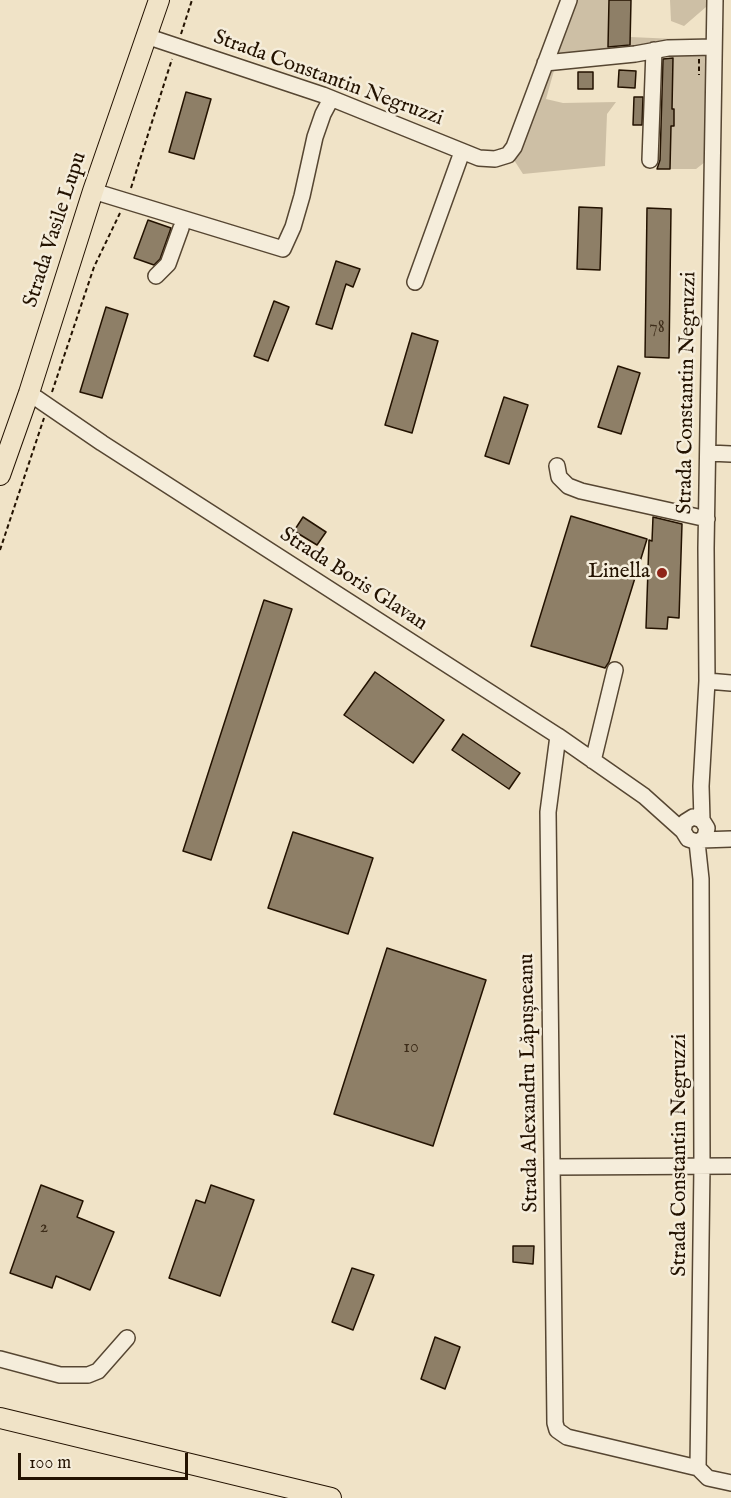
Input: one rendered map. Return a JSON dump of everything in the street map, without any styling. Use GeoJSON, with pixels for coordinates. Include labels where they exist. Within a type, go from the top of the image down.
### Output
{"type":"FeatureCollection","features":[{"type":"Feature","properties":{"kind":"main road","name":"Strada Vasile Lupu"},"geometry":{"type":"LineString","coordinates":[[0,475],[29,393],[93,191],[159,0]]}},
{"type":"Feature","properties":{"kind":"main road"},"geometry":{"type":"LineString","coordinates":[[0,1418],[331,1498]]}},
{"type":"Feature","properties":{"kind":"street","name":"Strada Constantin Negruzzi"},"geometry":{"type":"LineString","coordinates":[[146,36],[331,99],[479,158],[495,159],[508,155],[514,147],[569,0]]}},
{"type":"Feature","properties":{"kind":"street","name":"Strada Constantin Negruzzi"},"geometry":{"type":"LineString","coordinates":[[698,1468],[702,1166],[701,879],[696,828],[701,786],[707,681],[707,519],[715,0]]}},
{"type":"Feature","properties":{"kind":"street"},"geometry":{"type":"LineString","coordinates":[[545,63],[668,48],[714,47]]}},
{"type":"Feature","properties":{"kind":"street"},"geometry":{"type":"LineString","coordinates":[[650,160],[654,50]]}},
{"type":"Feature","properties":{"kind":"street"},"geometry":{"type":"LineString","coordinates":[[93,191],[283,249],[293,227],[302,196],[315,138],[331,99]]}},
{"type":"Feature","properties":{"kind":"street"},"geometry":{"type":"LineString","coordinates":[[415,282],[462,152]]}},
{"type":"Feature","properties":{"kind":"street"},"geometry":{"type":"LineString","coordinates":[[156,276],[168,264],[181,228]]}},
{"type":"Feature","properties":{"kind":"street","name":"Strada Boris Glavan"},"geometry":{"type":"LineString","coordinates":[[29,393],[102,443],[558,736],[653,804],[696,828],[731,838]]}},
{"type":"Feature","properties":{"kind":"street"},"geometry":{"type":"LineString","coordinates":[[709,453],[731,454]]}},
{"type":"Feature","properties":{"kind":"street"},"geometry":{"type":"LineString","coordinates":[[557,466],[559,477],[568,486],[581,492],[707,519]]}},
{"type":"Feature","properties":{"kind":"street"},"geometry":{"type":"LineString","coordinates":[[593,761],[615,670]]}},
{"type":"Feature","properties":{"kind":"street"},"geometry":{"type":"LineString","coordinates":[[707,681],[731,682]]}},
{"type":"Feature","properties":{"kind":"street","name":"Strada Alexandru Lăpușneanu"},"geometry":{"type":"LineString","coordinates":[[558,736],[548,812],[555,1423],[557,1430],[577,1441],[698,1468]]}},
{"type":"Feature","properties":{"kind":"street"},"geometry":{"type":"LineString","coordinates":[[552,1167],[731,1166]]}},
{"type":"Feature","properties":{"kind":"street"},"geometry":{"type":"LineString","coordinates":[[0,1359],[60,1375],[88,1376],[98,1371],[127,1338]]}},
{"type":"Feature","properties":{"kind":"street"},"geometry":{"type":"LineString","coordinates":[[698,1468],[708,1478],[731,1483]]}},
{"type":"Feature","properties":{"kind":"path"},"geometry":{"type":"LineString","coordinates":[[0,550],[94,267],[126,201],[192,0]]}},
{"type":"Feature","properties":{"kind":"shaded area"},"geometry":{"type":"Polygon","coordinates":[[[575,0],[609,0],[608,49],[554,59],[575,0]]]}},
{"type":"Feature","properties":{"kind":"shaded area"},"geometry":{"type":"Polygon","coordinates":[[[670,0],[708,0],[708,2],[706,7],[684,26],[671,21],[670,0]]]}},
{"type":"Feature","properties":{"kind":"shaded area"},"geometry":{"type":"Polygon","coordinates":[[[630,37],[698,40],[630,50],[630,37]]]}},
{"type":"Feature","properties":{"kind":"shaded area"},"geometry":{"type":"Polygon","coordinates":[[[704,52],[707,57],[705,162],[696,169],[670,169],[671,126],[674,126],[673,53],[704,52]]]}},
{"type":"Feature","properties":{"kind":"shaded area"},"geometry":{"type":"Polygon","coordinates":[[[555,67],[546,99],[563,103],[616,102],[607,114],[605,166],[523,174],[514,160],[548,68],[555,67]]]}},
{"type":"Feature","properties":{"kind":"building"},"geometry":{"type":"Polygon","coordinates":[[[609,0],[631,0],[630,45],[608,47],[609,0]]]}},
{"type":"Feature","properties":{"kind":"building"},"geometry":{"type":"Polygon","coordinates":[[[673,58],[674,126],[671,126],[670,169],[657,169],[660,160],[663,59],[673,58]]]}},
{"type":"Feature","properties":{"kind":"building"},"geometry":{"type":"Polygon","coordinates":[[[619,70],[636,71],[635,88],[618,87],[619,70]]]}},
{"type":"Feature","properties":{"kind":"building"},"geometry":{"type":"Polygon","coordinates":[[[578,72],[593,72],[593,89],[578,89],[578,72]]]}},
{"type":"Feature","properties":{"kind":"building"},"geometry":{"type":"Polygon","coordinates":[[[186,92],[211,99],[194,159],[169,152],[186,92]]]}},
{"type":"Feature","properties":{"kind":"building"},"geometry":{"type":"Polygon","coordinates":[[[634,97],[643,97],[642,125],[633,125],[634,97]]]}},
{"type":"Feature","properties":{"kind":"building"},"geometry":{"type":"Polygon","coordinates":[[[579,207],[602,208],[600,270],[577,269],[579,207]]]}},
{"type":"Feature","properties":{"kind":"building"},"geometry":{"type":"Polygon","coordinates":[[[647,208],[671,209],[669,358],[645,357],[647,208]]]}},
{"type":"Feature","properties":{"kind":"building"},"geometry":{"type":"Polygon","coordinates":[[[148,220],[171,228],[160,259],[154,265],[134,258],[148,220]]]}},
{"type":"Feature","properties":{"kind":"building"},"geometry":{"type":"Polygon","coordinates":[[[336,261],[360,269],[353,287],[346,284],[332,329],[316,324],[336,261]]]}},
{"type":"Feature","properties":{"kind":"building"},"geometry":{"type":"Polygon","coordinates":[[[274,301],[289,307],[268,361],[254,356],[274,301]]]}},
{"type":"Feature","properties":{"kind":"building"},"geometry":{"type":"Polygon","coordinates":[[[106,307],[128,314],[102,398],[80,392],[106,307]]]}},
{"type":"Feature","properties":{"kind":"building"},"geometry":{"type":"Polygon","coordinates":[[[412,333],[438,341],[412,433],[385,425],[412,333]]]}},
{"type":"Feature","properties":{"kind":"building"},"geometry":{"type":"Polygon","coordinates":[[[618,366],[640,373],[621,434],[598,427],[618,366]]]}},
{"type":"Feature","properties":{"kind":"building"},"geometry":{"type":"Polygon","coordinates":[[[504,397],[528,405],[509,464],[485,456],[504,397]]]}},
{"type":"Feature","properties":{"kind":"building"},"geometry":{"type":"Polygon","coordinates":[[[571,516],[647,539],[609,662],[605,668],[531,646],[571,516]]]}},
{"type":"Feature","properties":{"kind":"building"},"geometry":{"type":"Polygon","coordinates":[[[303,517],[326,532],[317,545],[294,531],[303,517]]]}},
{"type":"Feature","properties":{"kind":"building"},"geometry":{"type":"Polygon","coordinates":[[[653,517],[682,524],[679,618],[668,617],[667,629],[646,628],[649,540],[652,541],[653,517]]]}},
{"type":"Feature","properties":{"kind":"building"},"geometry":{"type":"Polygon","coordinates":[[[264,600],[292,609],[211,860],[183,851],[264,600]]]}},
{"type":"Feature","properties":{"kind":"building"},"geometry":{"type":"Polygon","coordinates":[[[375,672],[444,720],[413,763],[344,715],[375,672]]]}},
{"type":"Feature","properties":{"kind":"building"},"geometry":{"type":"Polygon","coordinates":[[[463,734],[520,773],[509,789],[452,750],[463,734]]]}},
{"type":"Feature","properties":{"kind":"building"},"geometry":{"type":"Polygon","coordinates":[[[293,832],[373,858],[348,934],[268,908],[293,832]]]}},
{"type":"Feature","properties":{"kind":"building"},"geometry":{"type":"Polygon","coordinates":[[[387,948],[486,980],[433,1146],[334,1114],[387,948]]]}},
{"type":"Feature","properties":{"kind":"building"},"geometry":{"type":"Polygon","coordinates":[[[41,1185],[83,1201],[77,1217],[114,1232],[90,1290],[56,1276],[52,1288],[10,1273],[41,1185]]]}},
{"type":"Feature","properties":{"kind":"building"},"geometry":{"type":"Polygon","coordinates":[[[211,1185],[254,1200],[220,1296],[169,1278],[196,1200],[205,1203],[211,1185]]]}},
{"type":"Feature","properties":{"kind":"building"},"geometry":{"type":"Polygon","coordinates":[[[513,1246],[534,1246],[533,1264],[513,1262],[513,1246]]]}},
{"type":"Feature","properties":{"kind":"building"},"geometry":{"type":"Polygon","coordinates":[[[352,1268],[374,1275],[353,1330],[332,1322],[352,1268]]]}},
{"type":"Feature","properties":{"kind":"building"},"geometry":{"type":"Polygon","coordinates":[[[435,1337],[460,1347],[445,1389],[421,1379],[435,1337]]]}},
{"type":"Feature","properties":{"kind":"place","name":"Linella"},"geometry":{"type":"Point","coordinates":[662,573]}}]}
